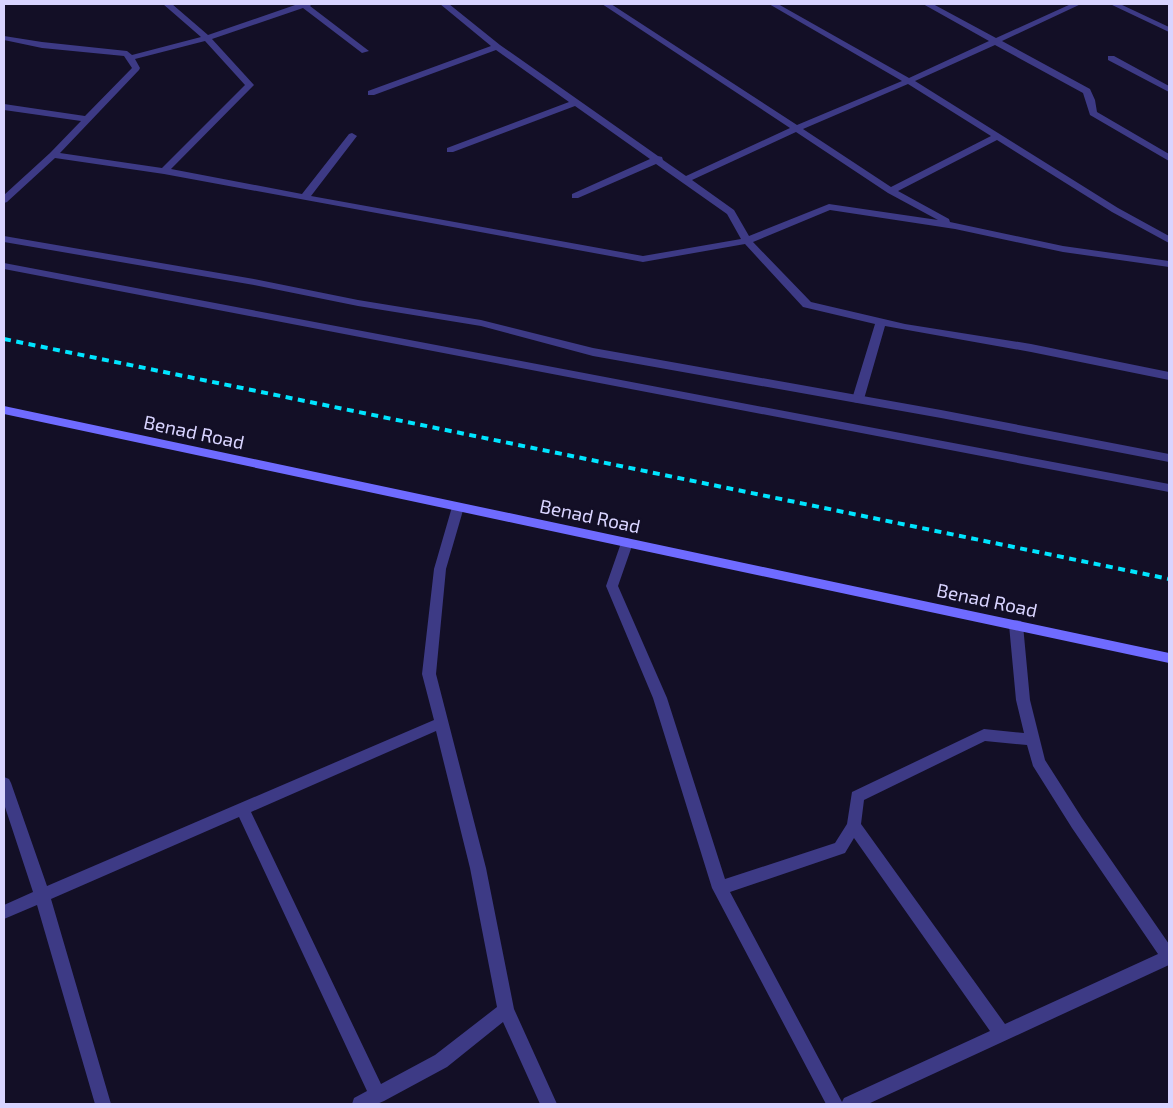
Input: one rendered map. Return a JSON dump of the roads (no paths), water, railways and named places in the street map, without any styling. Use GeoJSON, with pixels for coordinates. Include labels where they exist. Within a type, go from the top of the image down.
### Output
{"type":"FeatureCollection","features":[{"type":"Feature","properties":{"kind":"main road","name":"Benad Road"},"geometry":{"type":"LineString","coordinates":[[4,410],[1169,658]]}},
{"type":"Feature","properties":{"kind":"street"},"geometry":{"type":"LineString","coordinates":[[164,170],[250,84],[207,38],[167,4]]}},
{"type":"Feature","properties":{"kind":"street"},"geometry":{"type":"LineString","coordinates":[[129,58],[207,38],[304,4],[365,51]]}},
{"type":"Feature","properties":{"kind":"street"},"geometry":{"type":"LineString","coordinates":[[444,4],[497,47],[575,103],[659,159],[731,212],[747,241],[807,305],[881,322],[1031,348],[1169,376]]}},
{"type":"Feature","properties":{"kind":"street"},"geometry":{"type":"LineString","coordinates":[[606,4],[798,128],[891,191],[955,226]]}},
{"type":"Feature","properties":{"kind":"street"},"geometry":{"type":"LineString","coordinates":[[774,4],[909,81],[1115,210],[1169,240]]}},
{"type":"Feature","properties":{"kind":"street"},"geometry":{"type":"LineString","coordinates":[[927,4],[1087,91],[1093,113],[1169,158]]}},
{"type":"Feature","properties":{"kind":"street"},"geometry":{"type":"LineString","coordinates":[[686,179],[798,128],[909,81],[1077,4]]}},
{"type":"Feature","properties":{"kind":"street"},"geometry":{"type":"LineString","coordinates":[[1114,4],[1169,30]]}},
{"type":"Feature","properties":{"kind":"street"},"geometry":{"type":"LineString","coordinates":[[4,38],[42,45],[127,54],[136,68],[53,155],[4,200]]}},
{"type":"Feature","properties":{"kind":"street"},"geometry":{"type":"LineString","coordinates":[[371,93],[497,47]]}},
{"type":"Feature","properties":{"kind":"street"},"geometry":{"type":"LineString","coordinates":[[1112,58],[1169,89]]}},
{"type":"Feature","properties":{"kind":"street"},"geometry":{"type":"LineString","coordinates":[[450,150],[575,103]]}},
{"type":"Feature","properties":{"kind":"street"},"geometry":{"type":"LineString","coordinates":[[4,107],[87,119]]}},
{"type":"Feature","properties":{"kind":"street"},"geometry":{"type":"LineString","coordinates":[[305,197],[352,136]]}},
{"type":"Feature","properties":{"kind":"street"},"geometry":{"type":"LineString","coordinates":[[891,191],[996,136]]}},
{"type":"Feature","properties":{"kind":"street"},"geometry":{"type":"LineString","coordinates":[[53,155],[164,170],[643,259],[709,246],[747,241],[829,207],[955,226],[1063,249],[1169,264]]}},
{"type":"Feature","properties":{"kind":"street"},"geometry":{"type":"LineString","coordinates":[[575,196],[659,159]]}},
{"type":"Feature","properties":{"kind":"street"},"geometry":{"type":"LineString","coordinates":[[4,239],[254,282],[358,303],[481,323],[593,352],[858,399],[1169,458]]}},
{"type":"Feature","properties":{"kind":"street"},"geometry":{"type":"LineString","coordinates":[[4,266],[1169,488]]}},
{"type":"Feature","properties":{"kind":"street"},"geometry":{"type":"LineString","coordinates":[[858,399],[881,322]]}},
{"type":"Feature","properties":{"kind":"street"},"geometry":{"type":"LineString","coordinates":[[458,507],[440,569],[429,674],[478,868],[506,1010],[549,1104]]}},
{"type":"Feature","properties":{"kind":"street"},"geometry":{"type":"LineString","coordinates":[[627,543],[612,586],[660,698],[720,888],[835,1104]]}},
{"type":"Feature","properties":{"kind":"street"},"geometry":{"type":"LineString","coordinates":[[850,1104],[1169,957],[1038,762],[1024,700],[1016,625]]}},
{"type":"Feature","properties":{"kind":"street"},"geometry":{"type":"LineString","coordinates":[[4,912],[441,723]]}},
{"type":"Feature","properties":{"kind":"street"},"geometry":{"type":"LineString","coordinates":[[720,888],[840,848],[854,825],[857,796],[984,735],[1033,740]]}},
{"type":"Feature","properties":{"kind":"street"},"geometry":{"type":"LineString","coordinates":[[4,783],[42,895],[103,1104]]}},
{"type":"Feature","properties":{"kind":"street"},"geometry":{"type":"LineString","coordinates":[[242,809],[378,1095]]}},
{"type":"Feature","properties":{"kind":"street"},"geometry":{"type":"LineString","coordinates":[[854,825],[1002,1034]]}},
{"type":"Feature","properties":{"kind":"street"},"geometry":{"type":"LineString","coordinates":[[360,1104],[441,1061],[506,1010]]}},
{"type":"Feature","properties":{"kind":"railway"},"geometry":{"type":"LineString","coordinates":[[4,339],[1169,579]]}}]}
